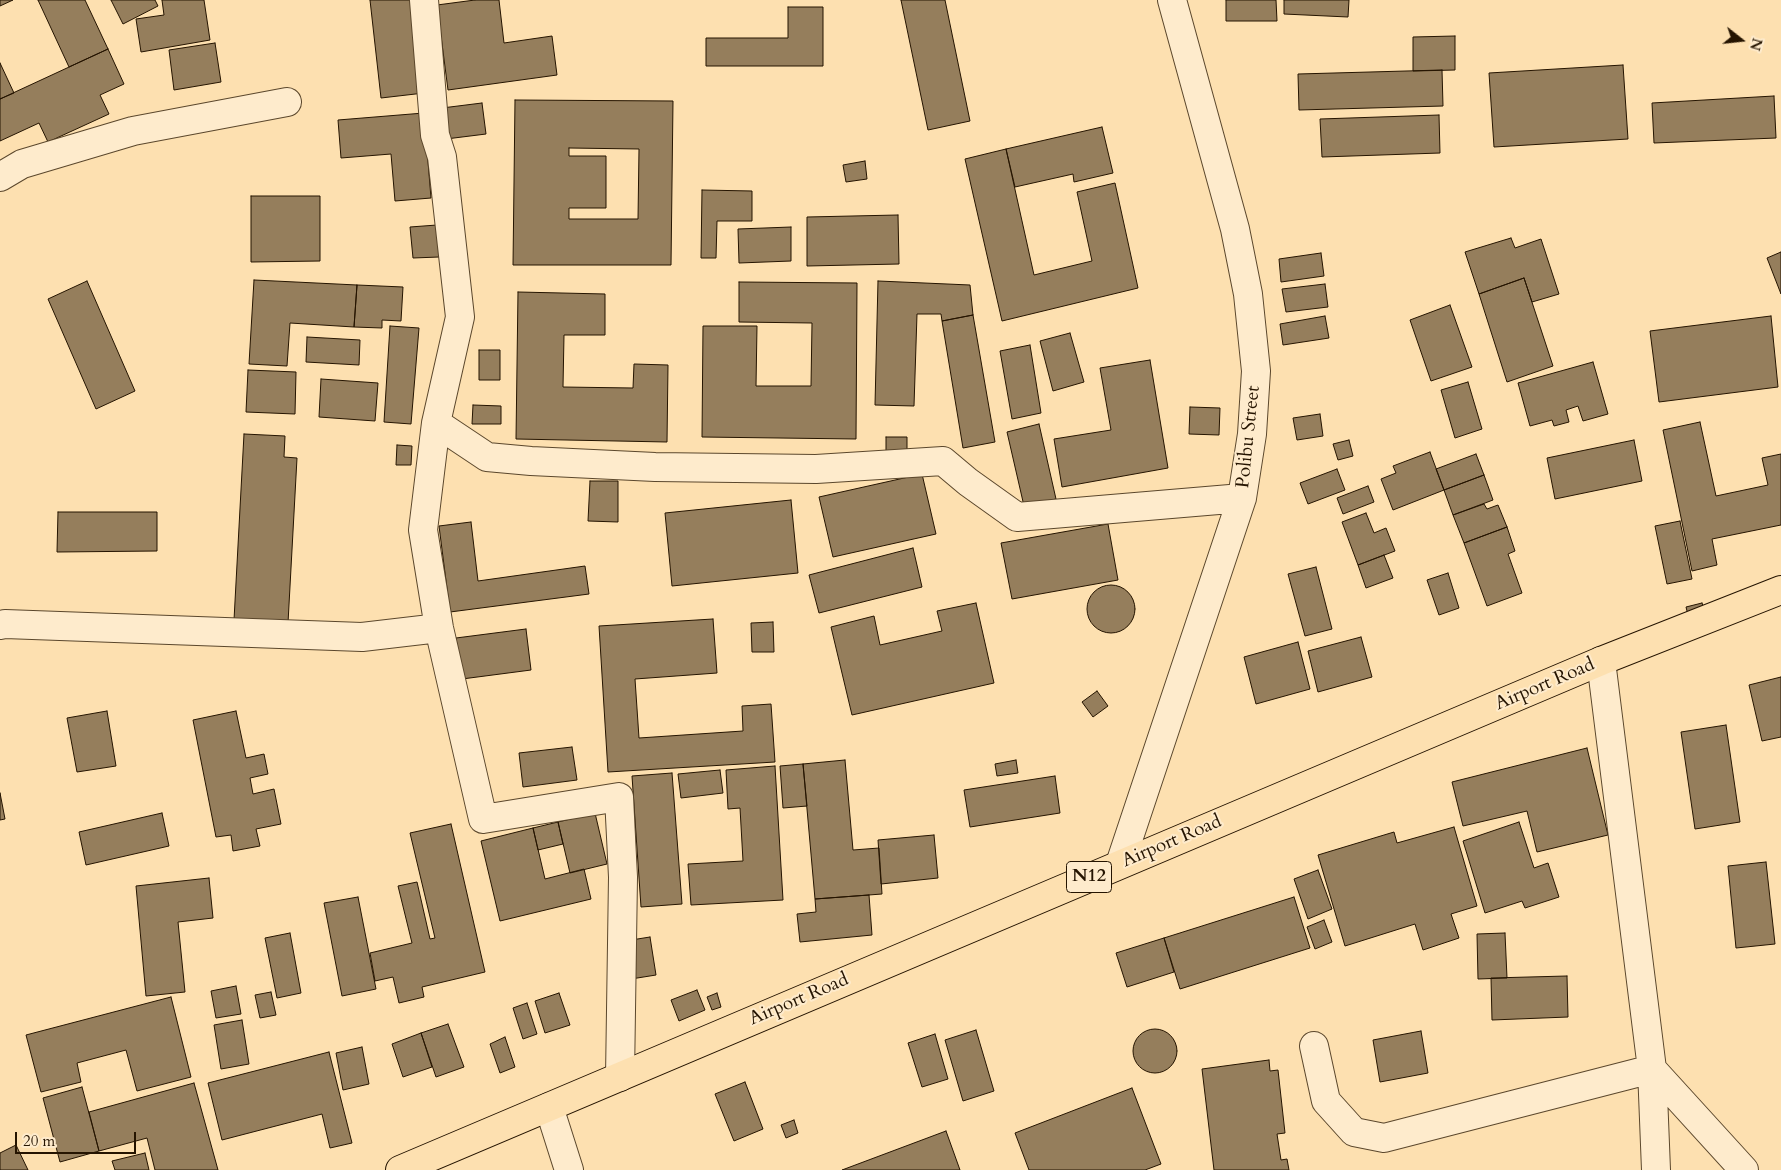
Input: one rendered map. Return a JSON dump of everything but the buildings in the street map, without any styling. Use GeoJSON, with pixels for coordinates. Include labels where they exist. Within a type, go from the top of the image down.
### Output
{"type":"FeatureCollection","features":[{"type":"Feature","properties":{"kind":"highway","name":"Airport Road"},"geometry":{"type":"LineString","coordinates":[[400,1170],[1601,661],[1781,590]]}},
{"type":"Feature","properties":{"kind":"street"},"geometry":{"type":"LineString","coordinates":[[424,0],[435,134],[442,157],[460,316],[436,423],[423,530],[439,628],[483,819],[619,798],[623,877],[620,1077]]}},
{"type":"Feature","properties":{"kind":"street","name":"Polibu Street"},"geometry":{"type":"LineString","coordinates":[[1120,864],[1242,498],[1252,434],[1256,371],[1248,294],[1235,230],[1172,0]]}},
{"type":"Feature","properties":{"kind":"street"},"geometry":{"type":"LineString","coordinates":[[0,177],[22,164],[133,131],[287,102]]}},
{"type":"Feature","properties":{"kind":"street"},"geometry":{"type":"LineString","coordinates":[[436,423],[487,457],[531,461],[655,467],[816,469],[943,461],[968,482],[1017,517],[1242,498]]}},
{"type":"Feature","properties":{"kind":"street"},"geometry":{"type":"LineString","coordinates":[[2,621],[362,637],[439,628]]}},
{"type":"Feature","properties":{"kind":"street"},"geometry":{"type":"LineString","coordinates":[[1601,661],[1652,1069],[1656,1170]]}},
{"type":"Feature","properties":{"kind":"street"},"geometry":{"type":"LineString","coordinates":[[1314,1046],[1326,1101],[1354,1132],[1384,1138],[1652,1069]]}},
{"type":"Feature","properties":{"kind":"street"},"geometry":{"type":"LineString","coordinates":[[1652,1069],[1744,1170]]}},
{"type":"Feature","properties":{"kind":"street"},"geometry":{"type":"LineString","coordinates":[[549,1107],[569,1170]]}}]}
